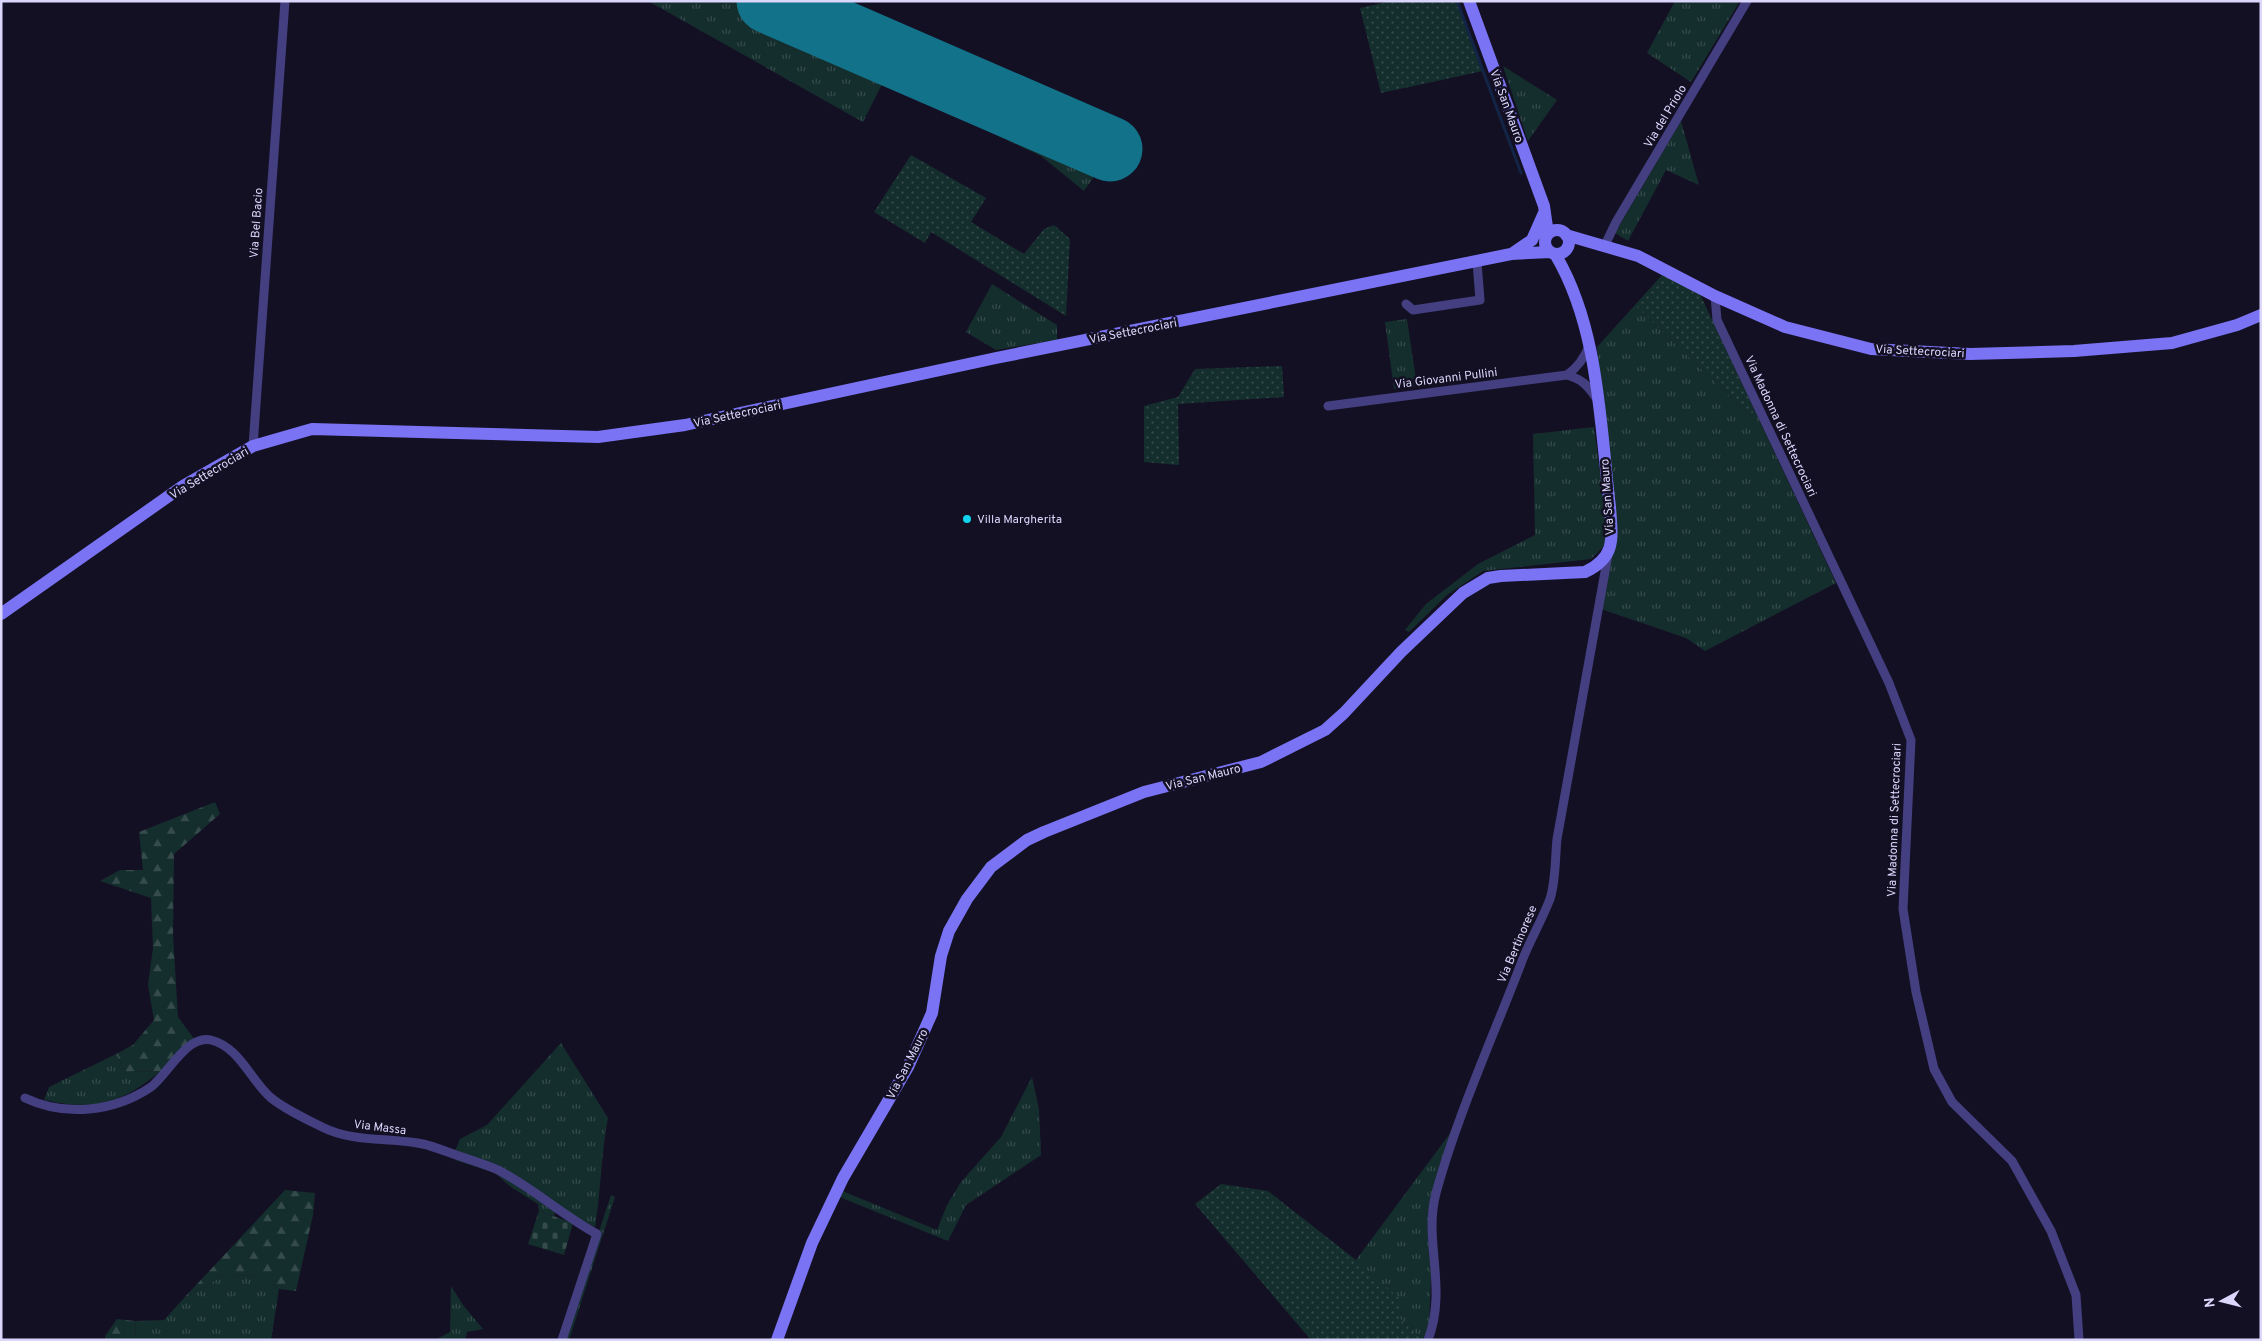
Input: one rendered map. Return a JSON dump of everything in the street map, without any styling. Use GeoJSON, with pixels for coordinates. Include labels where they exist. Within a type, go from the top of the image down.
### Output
{"type":"FeatureCollection","features":[{"type":"Feature","properties":{"kind":"main road","name":"Via San Mauro"},"geometry":{"type":"LineString","coordinates":[[777,1340],[812,1243],[843,1178],[908,1067],[932,1013],[941,956],[949,931],[967,899],[991,867],[1027,840],[1044,832],[1144,792],[1261,762],[1325,730],[1344,713],[1401,652],[1477,583],[1488,578],[1501,576],[1585,572],[1605,560],[1609,550],[1611,529],[1610,507],[1590,344],[1557,243],[1469,1]]}},
{"type":"Feature","properties":{"kind":"main road"},"geometry":{"type":"LineString","coordinates":[[1511,254],[1532,240],[1545,210]]}},
{"type":"Feature","properties":{"kind":"main road","name":"Via Settecrociari"},"geometry":{"type":"LineString","coordinates":[[1,614],[183,486],[253,446],[312,428],[598,437],[685,425],[996,358],[1477,262],[1557,243],[1600,245],[1638,256],[1715,296],[1785,327],[1871,349],[1970,354],[2074,351],[2172,343],[2237,325],[2261,315]]}},
{"type":"Feature","properties":{"kind":"street","name":"Via Bel Bacio"},"geometry":{"type":"LineString","coordinates":[[253,446],[285,1]]}},
{"type":"Feature","properties":{"kind":"street","name":"Via del Priolo"},"geometry":{"type":"LineString","coordinates":[[1600,245],[1616,222],[1747,1]]}},
{"type":"Feature","properties":{"kind":"street"},"geometry":{"type":"LineString","coordinates":[[1406,304],[1413,310],[1480,300],[1477,262]]}},
{"type":"Feature","properties":{"kind":"street","name":"Via Madonna di Settecrociari"},"geometry":{"type":"LineString","coordinates":[[1715,296],[1717,320],[1889,683],[1911,740],[1903,909],[1916,992],[1934,1069],[1952,1102],[2012,1161],[2051,1231],[2076,1295],[2079,1340]]}},
{"type":"Feature","properties":{"kind":"street"},"geometry":{"type":"LineString","coordinates":[[1577,373],[1590,344]]}},
{"type":"Feature","properties":{"kind":"street","name":"Via Giovanni Pullini"},"geometry":{"type":"LineString","coordinates":[[1328,406],[1594,371]]}},
{"type":"Feature","properties":{"kind":"street","name":"Via Giovanni Pullini"},"geometry":{"type":"LineString","coordinates":[[1577,373],[1597,400]]}},
{"type":"Feature","properties":{"kind":"street","name":"Via Bertinorese"},"geometry":{"type":"LineString","coordinates":[[1428,1340],[1432,1329],[1437,1282],[1433,1233],[1436,1194],[1461,1120],[1527,948],[1550,898],[1554,876],[1556,839],[1609,550]]}},
{"type":"Feature","properties":{"kind":"street","name":"Via Massa"},"geometry":{"type":"LineString","coordinates":[[25,1098],[36,1103],[62,1108],[87,1110],[107,1107],[134,1097],[152,1086],[186,1048],[196,1041],[209,1039],[224,1045],[235,1054],[270,1097],[324,1128],[371,1140],[422,1144],[497,1170],[596,1234],[562,1340]]}},
{"type":"Feature","properties":{"kind":"green space"},"geometry":{"type":"Polygon","coordinates":[[[648,1],[737,1],[1106,159],[1084,191],[1041,156],[883,82],[863,122],[648,1]]]}},
{"type":"Feature","properties":{"kind":"green space"},"geometry":{"type":"Polygon","coordinates":[[[1391,1],[1457,1],[1483,71],[1381,93],[1360,8],[1391,1]]]}},
{"type":"Feature","properties":{"kind":"green space"},"geometry":{"type":"Polygon","coordinates":[[[1675,1],[1740,1],[1691,82],[1647,53],[1675,1]]]}},
{"type":"Feature","properties":{"kind":"green space"},"geometry":{"type":"Polygon","coordinates":[[[1503,66],[1557,100],[1528,141],[1503,66]]]}},
{"type":"Feature","properties":{"kind":"green space"},"geometry":{"type":"Polygon","coordinates":[[[1681,121],[1699,185],[1666,170],[1628,241],[1615,233],[1681,121]]]}},
{"type":"Feature","properties":{"kind":"green space"},"geometry":{"type":"Polygon","coordinates":[[[911,155],[986,198],[971,222],[1024,254],[1044,229],[1054,225],[1070,239],[1066,316],[931,232],[925,243],[874,212],[911,155]]]}},
{"type":"Feature","properties":{"kind":"green space"},"geometry":{"type":"Polygon","coordinates":[[[1662,275],[1699,292],[1754,409],[1751,417],[1635,305],[1662,275]]]}},
{"type":"Feature","properties":{"kind":"green space"},"geometry":{"type":"Polygon","coordinates":[[[992,284],[1057,325],[1057,340],[996,350],[966,332],[992,284]]]}},
{"type":"Feature","properties":{"kind":"green space"},"geometry":{"type":"Polygon","coordinates":[[[1635,305],[1751,417],[1754,409],[1836,583],[1705,651],[1686,638],[1601,609],[1615,543],[1597,347],[1635,305]]]}},
{"type":"Feature","properties":{"kind":"green space"},"geometry":{"type":"Polygon","coordinates":[[[1407,319],[1417,386],[1394,389],[1385,322],[1407,319]]]}},
{"type":"Feature","properties":{"kind":"green space"},"geometry":{"type":"Polygon","coordinates":[[[1282,366],[1284,397],[1178,404],[1179,465],[1144,462],[1144,406],[1178,397],[1195,369],[1282,366]]]}},
{"type":"Feature","properties":{"kind":"green space"},"geometry":{"type":"Polygon","coordinates":[[[1594,427],[1607,525],[1605,545],[1591,559],[1483,571],[1447,595],[1409,632],[1405,630],[1426,604],[1478,564],[1535,535],[1533,434],[1594,427]]]}},
{"type":"Feature","properties":{"kind":"green space"},"geometry":{"type":"Polygon","coordinates":[[[215,802],[220,814],[174,854],[173,935],[178,1017],[195,1040],[161,1071],[126,1072],[116,1054],[133,1045],[154,1020],[148,985],[153,948],[151,898],[100,881],[120,870],[143,870],[139,832],[215,802]]]}},
{"type":"Feature","properties":{"kind":"green space"},"geometry":{"type":"Polygon","coordinates":[[[561,1043],[608,1118],[595,1227],[567,1214],[455,1151],[460,1139],[487,1125],[561,1043]]]}},
{"type":"Feature","properties":{"kind":"green space"},"geometry":{"type":"Polygon","coordinates":[[[116,1054],[126,1072],[161,1071],[133,1091],[107,1102],[78,1105],[44,1100],[49,1087],[116,1054]]]}},
{"type":"Feature","properties":{"kind":"green space"},"geometry":{"type":"Polygon","coordinates":[[[1032,1077],[1039,1109],[1041,1155],[966,1205],[948,1241],[837,1196],[840,1190],[937,1230],[947,1205],[961,1182],[1001,1137],[1032,1077]]]}},
{"type":"Feature","properties":{"kind":"green space"},"geometry":{"type":"Polygon","coordinates":[[[1454,1128],[1431,1196],[1428,1233],[1431,1274],[1429,1331],[1426,1340],[1422,1340],[1399,1318],[1356,1260],[1454,1128]]]}},
{"type":"Feature","properties":{"kind":"green space"},"geometry":{"type":"Polygon","coordinates":[[[455,1156],[497,1172],[555,1212],[554,1216],[539,1211],[538,1204],[511,1187],[495,1173],[455,1160],[455,1156]]]}},
{"type":"Feature","properties":{"kind":"green space"},"geometry":{"type":"Polygon","coordinates":[[[1221,1184],[1268,1191],[1356,1260],[1400,1299],[1399,1318],[1422,1340],[1311,1340],[1195,1204],[1221,1184]]]}},
{"type":"Feature","properties":{"kind":"green space"},"geometry":{"type":"Polygon","coordinates":[[[285,1190],[315,1193],[313,1215],[296,1291],[279,1289],[261,1276],[224,1275],[184,1298],[285,1190]]]}},
{"type":"Feature","properties":{"kind":"green space"},"geometry":{"type":"Polygon","coordinates":[[[611,1195],[615,1197],[569,1340],[563,1340],[611,1195]]]}},
{"type":"Feature","properties":{"kind":"green space"},"geometry":{"type":"Polygon","coordinates":[[[539,1211],[573,1223],[564,1255],[528,1244],[539,1211]]]}},
{"type":"Feature","properties":{"kind":"green space"},"geometry":{"type":"Polygon","coordinates":[[[224,1275],[261,1276],[279,1289],[271,1340],[136,1340],[135,1321],[164,1320],[184,1298],[224,1275]]]}},
{"type":"Feature","properties":{"kind":"green space"},"geometry":{"type":"Polygon","coordinates":[[[451,1286],[463,1305],[483,1329],[467,1332],[465,1340],[435,1340],[450,1332],[451,1286]]]}},
{"type":"Feature","properties":{"kind":"green space"},"geometry":{"type":"Polygon","coordinates":[[[117,1319],[135,1321],[136,1340],[105,1340],[105,1336],[117,1319]]]}},
{"type":"Feature","properties":{"kind":"waterway"},"geometry":{"type":"LineString","coordinates":[[1457,1],[1521,173]]}},
{"type":"Feature","properties":{"kind":"runway"},"geometry":{"type":"LineString","coordinates":[[769,1],[1110,149]]}},
{"type":"Feature","properties":{"kind":"place","name":"Villa Margherita"},"geometry":{"type":"Point","coordinates":[967,519]}}]}
